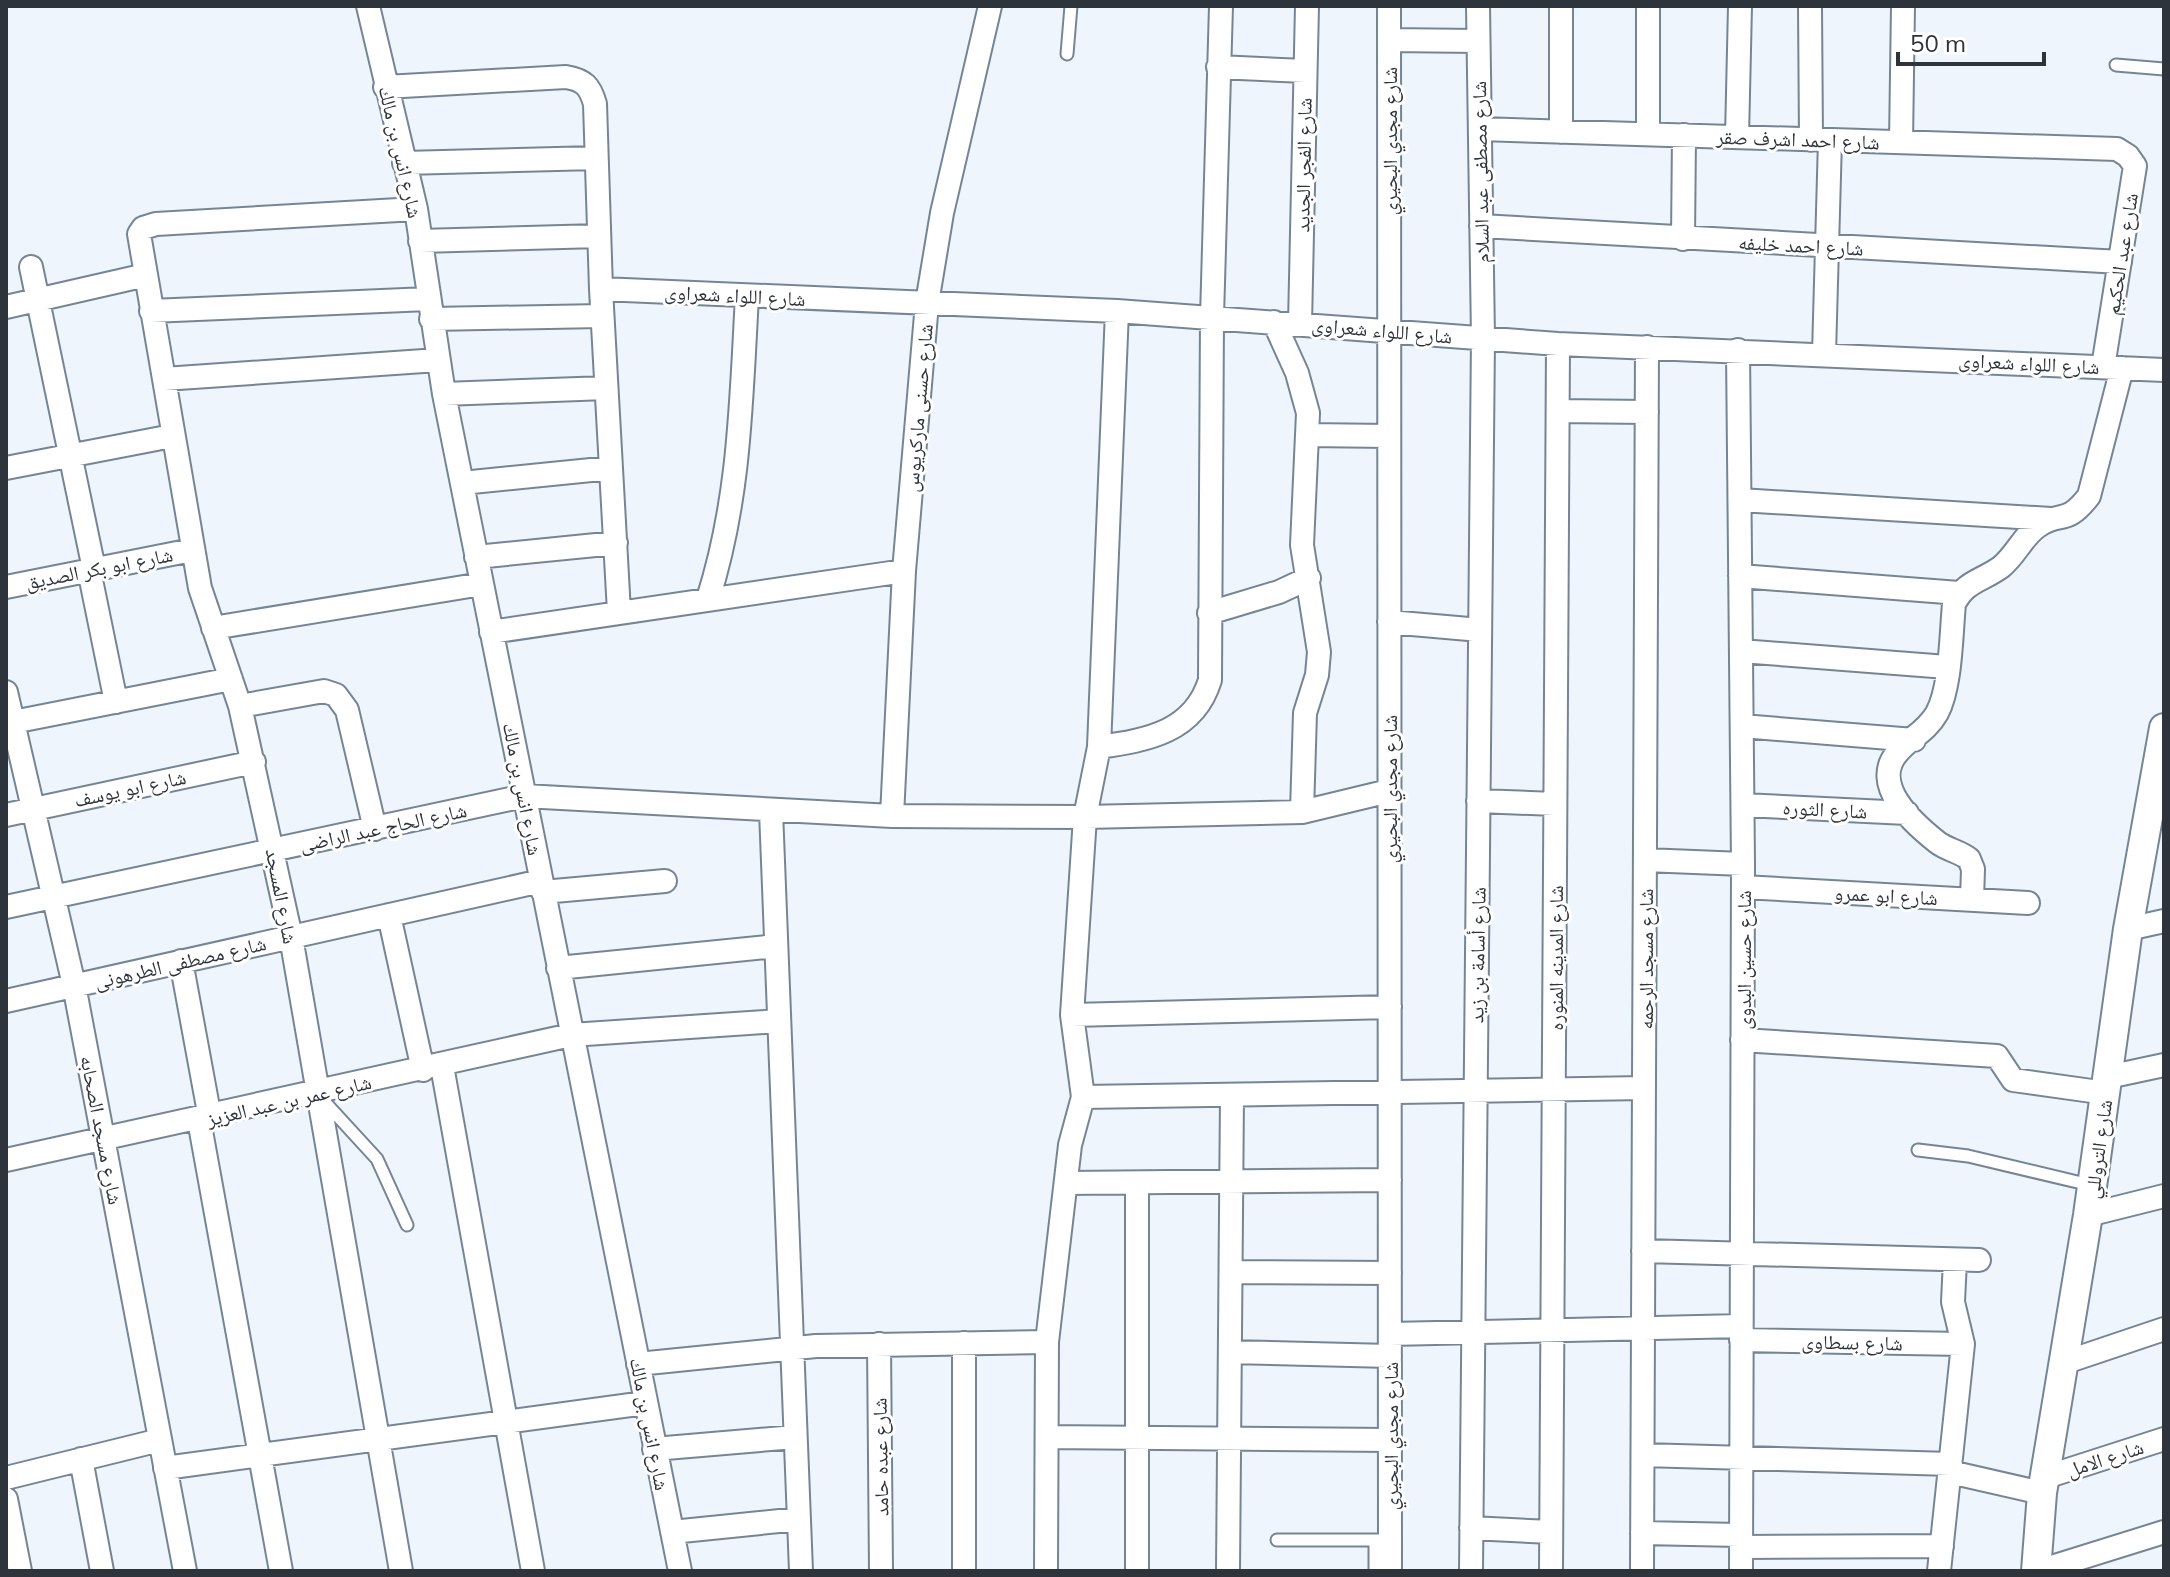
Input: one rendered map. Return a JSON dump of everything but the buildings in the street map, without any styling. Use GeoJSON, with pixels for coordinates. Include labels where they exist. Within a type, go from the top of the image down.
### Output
{"type":"FeatureCollection","features":[{"type":"Feature","properties":{"kind":"street","name":"شارع انس بن مالك"},"geometry":{"type":"LineString","coordinates":[[368,6],[416,209],[444,394],[680,1571]]}},
{"type":"Feature","properties":{"kind":"street","name":"شارع حسنى ماركريوس"},"geometry":{"type":"LineString","coordinates":[[892,816],[904,571],[927,303],[942,213],[990,6]]}},
{"type":"Feature","properties":{"kind":"street"},"geometry":{"type":"LineString","coordinates":[[1099,747],[1146,741],[1181,724],[1197,711],[1210,680],[1212,317],[1221,6]]}},
{"type":"Feature","properties":{"kind":"street","name":"شارع الفجر الجديد"},"geometry":{"type":"LineString","coordinates":[[1300,324],[1307,6]]}},
{"type":"Feature","properties":{"kind":"street","name":"شارع مجدي البحيري"},"geometry":{"type":"LineString","coordinates":[[1389,6],[1390,1440],[1383,1540],[1390,1571]]}},
{"type":"Feature","properties":{"kind":"street","name":"شارع مصطفى عبد السلام"},"geometry":{"type":"LineString","coordinates":[[1478,6],[1483,338]]}},
{"type":"Feature","properties":{"kind":"street"},"geometry":{"type":"LineString","coordinates":[[1561,6],[1561,132]]}},
{"type":"Feature","properties":{"kind":"street"},"geometry":{"type":"LineString","coordinates":[[1648,6],[1648,134]]}},
{"type":"Feature","properties":{"kind":"street"},"geometry":{"type":"LineString","coordinates":[[1737,137],[1740,6]]}},
{"type":"Feature","properties":{"kind":"street"},"geometry":{"type":"LineString","coordinates":[[1810,6],[1827,246],[1824,354]]}},
{"type":"Feature","properties":{"kind":"street"},"geometry":{"type":"LineString","coordinates":[[1901,142],[1903,6]]}},
{"type":"Feature","properties":{"kind":"street"},"geometry":{"type":"LineString","coordinates":[[1389,40],[1478,41]]}},
{"type":"Feature","properties":{"kind":"street"},"geometry":{"type":"LineString","coordinates":[[1218,67],[1305,71]]}},
{"type":"Feature","properties":{"kind":"street"},"geometry":{"type":"LineString","coordinates":[[385,87],[579,79],[591,89],[595,104],[602,316],[619,612]]}},
{"type":"Feature","properties":{"kind":"street","name":"شارع احمد اشرف صقر"},"geometry":{"type":"LineString","coordinates":[[1480,129],[2117,149]]}},
{"type":"Feature","properties":{"kind":"street"},"geometry":{"type":"LineString","coordinates":[[1683,239],[1684,135]]}},
{"type":"Feature","properties":{"kind":"street","name":"شارع عبد الحكيم"},"geometry":{"type":"LineString","coordinates":[[1959,593],[1966,584],[1999,568],[2032,531],[2051,519],[2063,519],[2076,513],[2089,496],[2112,367],[2120,262],[2135,166],[2128,156],[2117,149]]}},
{"type":"Feature","properties":{"kind":"street"},"geometry":{"type":"LineString","coordinates":[[404,163],[596,158]]}},
{"type":"Feature","properties":{"kind":"street","name":"شارع المسجد"},"geometry":{"type":"LineString","coordinates":[[401,1571],[291,937],[240,706],[213,628],[192,550],[139,242],[143,228],[156,224],[416,209]]}},
{"type":"Feature","properties":{"kind":"street","name":"شارع احمد خليفه"},"geometry":{"type":"LineString","coordinates":[[1481,226],[2120,262]]}},
{"type":"Feature","properties":{"kind":"street"},"geometry":{"type":"LineString","coordinates":[[420,241],[599,236]]}},
{"type":"Feature","properties":{"kind":"street"},"geometry":{"type":"LineString","coordinates":[[31,267],[116,702]]}},
{"type":"Feature","properties":{"kind":"street"},"geometry":{"type":"LineString","coordinates":[[6,307],[146,275]]}},
{"type":"Feature","properties":{"kind":"street","name":"شارع اللواء شعراوى"},"geometry":{"type":"LineString","coordinates":[[601,289],[1117,311],[1558,344],[2164,370]]}},
{"type":"Feature","properties":{"kind":"street"},"geometry":{"type":"LineString","coordinates":[[708,599],[728,535],[736,481],[747,296]]}},
{"type":"Feature","properties":{"kind":"street"},"geometry":{"type":"LineString","coordinates":[[151,311],[430,309],[602,316]]}},
{"type":"Feature","properties":{"kind":"street"},"geometry":{"type":"LineString","coordinates":[[1046,1571],[1047,1342],[1072,1132],[1083,1097],[1072,1015],[1085,817],[1099,747],[1117,311]]}},
{"type":"Feature","properties":{"kind":"street"},"geometry":{"type":"LineString","coordinates":[[1274,322],[1306,395],[1308,435],[1302,545],[1319,652],[1317,675],[1305,713],[1302,812]]}},
{"type":"Feature","properties":{"kind":"street","name":"شارع أسامة بن زيد"},"geometry":{"type":"LineString","coordinates":[[1471,1571],[1483,338]]}},
{"type":"Feature","properties":{"kind":"street","name":"شارع المدينه المنوره"},"geometry":{"type":"LineString","coordinates":[[1551,1571],[1558,344]]}},
{"type":"Feature","properties":{"kind":"street","name":"شارع مسجد الرحمه"},"geometry":{"type":"LineString","coordinates":[[1642,1571],[1647,347]]}},
{"type":"Feature","properties":{"kind":"street","name":"شارع حسين البدوى"},"geometry":{"type":"LineString","coordinates":[[1738,350],[1743,805],[1741,1571]]}},
{"type":"Feature","properties":{"kind":"street"},"geometry":{"type":"LineString","coordinates":[[164,379],[438,360]]}},
{"type":"Feature","properties":{"kind":"street"},"geometry":{"type":"LineString","coordinates":[[444,394],[606,388]]}},
{"type":"Feature","properties":{"kind":"street"},"geometry":{"type":"LineString","coordinates":[[1558,411],[1647,412]]}},
{"type":"Feature","properties":{"kind":"street"},"geometry":{"type":"LineString","coordinates":[[1308,435],[1389,436]]}},
{"type":"Feature","properties":{"kind":"street"},"geometry":{"type":"LineString","coordinates":[[6,468],[172,436]]}},
{"type":"Feature","properties":{"kind":"street"},"geometry":{"type":"LineString","coordinates":[[462,483],[611,468]]}},
{"type":"Feature","properties":{"kind":"street"},"geometry":{"type":"LineString","coordinates":[[1740,500],[2051,519]]}},
{"type":"Feature","properties":{"kind":"street"},"geometry":{"type":"LineString","coordinates":[[476,557],[616,543]]}},
{"type":"Feature","properties":{"kind":"street","name":"شارع ابو بكر الصديق"},"geometry":{"type":"LineString","coordinates":[[6,587],[192,550]]}},
{"type":"Feature","properties":{"kind":"street"},"geometry":{"type":"LineString","coordinates":[[491,632],[904,571]]}},
{"type":"Feature","properties":{"kind":"street"},"geometry":{"type":"LineString","coordinates":[[1740,576],[1959,593],[1954,604],[1940,705],[1914,740],[1896,753],[1888,774],[1892,796],[1907,813],[1938,843],[1969,859],[1973,869],[1972,899]]}},
{"type":"Feature","properties":{"kind":"street"},"geometry":{"type":"LineString","coordinates":[[1209,613],[1279,592],[1309,578]]}},
{"type":"Feature","properties":{"kind":"street"},"geometry":{"type":"LineString","coordinates":[[213,628],[482,584]]}},
{"type":"Feature","properties":{"kind":"street"},"geometry":{"type":"LineString","coordinates":[[1389,622],[1480,630]]}},
{"type":"Feature","properties":{"kind":"street"},"geometry":{"type":"LineString","coordinates":[[1741,651],[1947,667]]}},
{"type":"Feature","properties":{"kind":"street"},"geometry":{"type":"LineString","coordinates":[[13,722],[231,679]]}},
{"type":"Feature","properties":{"kind":"street"},"geometry":{"type":"LineString","coordinates":[[240,706],[324,691],[336,695],[347,710],[375,829]]}},
{"type":"Feature","properties":{"kind":"street","name":"شارع مسجد الصحابه"},"geometry":{"type":"LineString","coordinates":[[6,692],[74,985],[185,1571]]}},
{"type":"Feature","properties":{"kind":"street"},"geometry":{"type":"LineString","coordinates":[[1742,726],[1914,740]]}},
{"type":"Feature","properties":{"kind":"street","name":"شارع التروللي"},"geometry":{"type":"LineString","coordinates":[[2038,1571],[2044,1485],[2088,1215],[2128,929],[2164,728]]}},
{"type":"Feature","properties":{"kind":"street","name":"شارع ابو يوسف"},"geometry":{"type":"LineString","coordinates":[[6,815],[254,762]]}},
{"type":"Feature","properties":{"kind":"street","name":"شارع الحاج عبد الراضى"},"geometry":{"type":"LineString","coordinates":[[6,907],[524,796],[892,816],[1085,817],[1302,812],[1389,791]]}},
{"type":"Feature","properties":{"kind":"street"},"geometry":{"type":"LineString","coordinates":[[1478,801],[1555,804]]}},
{"type":"Feature","properties":{"kind":"street","name":"شارع الثوره"},"geometry":{"type":"LineString","coordinates":[[1743,805],[1907,813]]}},
{"type":"Feature","properties":{"kind":"street"},"geometry":{"type":"LineString","coordinates":[[771,811],[801,1571]]}},
{"type":"Feature","properties":{"kind":"street","name":"شارع ابو عمرو"},"geometry":{"type":"LineString","coordinates":[[1645,860],[1743,875],[2028,903]]}},
{"type":"Feature","properties":{"kind":"street","name":"شارع مصطفى الطرهونى"},"geometry":{"type":"LineString","coordinates":[[6,1001],[389,915],[542,886],[665,881]]}},
{"type":"Feature","properties":{"kind":"street"},"geometry":{"type":"LineString","coordinates":[[389,915],[432,1068],[506,1422],[533,1571]]}},
{"type":"Feature","properties":{"kind":"street"},"geometry":{"type":"LineString","coordinates":[[2128,929],[2164,921]]}},
{"type":"Feature","properties":{"kind":"street"},"geometry":{"type":"LineString","coordinates":[[558,968],[776,946]]}},
{"type":"Feature","properties":{"kind":"street"},"geometry":{"type":"LineString","coordinates":[[181,961],[281,1571]]}},
{"type":"Feature","properties":{"kind":"street"},"geometry":{"type":"LineString","coordinates":[[1072,1015],[1390,1007]]}},
{"type":"Feature","properties":{"kind":"street","name":"شارع عمر بن عبد العزيز"},"geometry":{"type":"LineString","coordinates":[[6,1160],[205,1119],[571,1035],[779,1021]]}},
{"type":"Feature","properties":{"kind":"street"},"geometry":{"type":"LineString","coordinates":[[1742,1040],[1997,1056],[2013,1080],[2107,1085],[2164,1065]]}},
{"type":"Feature","properties":{"kind":"street"},"geometry":{"type":"LineString","coordinates":[[1083,1097],[1644,1088]]}},
{"type":"Feature","properties":{"kind":"street"},"geometry":{"type":"LineString","coordinates":[[1228,1571],[1232,1095]]}},
{"type":"Feature","properties":{"kind":"street"},"geometry":{"type":"LineString","coordinates":[[1066,1183],[1390,1180]]}},
{"type":"Feature","properties":{"kind":"street"},"geometry":{"type":"LineString","coordinates":[[1137,1183],[1137,1571]]}},
{"type":"Feature","properties":{"kind":"street"},"geometry":{"type":"LineString","coordinates":[[2088,1215],[2164,1196]]}},
{"type":"Feature","properties":{"kind":"street"},"geometry":{"type":"LineString","coordinates":[[1643,1251],[1979,1260]]}},
{"type":"Feature","properties":{"kind":"street"},"geometry":{"type":"LineString","coordinates":[[1939,1571],[1963,1344],[1954,1312],[1955,1260]]}},
{"type":"Feature","properties":{"kind":"street"},"geometry":{"type":"LineString","coordinates":[[1231,1272],[1390,1273]]}},
{"type":"Feature","properties":{"kind":"street","name":"شارع بسطاوى"},"geometry":{"type":"LineString","coordinates":[[1230,1352],[1390,1345],[1473,1332],[1643,1328],[1963,1344]]}},
{"type":"Feature","properties":{"kind":"street"},"geometry":{"type":"LineString","coordinates":[[2063,1363],[2164,1329]]}},
{"type":"Feature","properties":{"kind":"street"},"geometry":{"type":"LineString","coordinates":[[638,1364],[879,1344],[1047,1342]]}},
{"type":"Feature","properties":{"kind":"street"},"geometry":{"type":"LineString","coordinates":[[964,1343],[964,1571]]}},
{"type":"Feature","properties":{"kind":"street","name":"شارع عبده حامد"},"geometry":{"type":"LineString","coordinates":[[879,1344],[881,1571]]}},
{"type":"Feature","properties":{"kind":"street"},"geometry":{"type":"LineString","coordinates":[[165,1468],[645,1403]]}},
{"type":"Feature","properties":{"kind":"street"},"geometry":{"type":"LineString","coordinates":[[654,1449],[795,1437]]}},
{"type":"Feature","properties":{"kind":"street"},"geometry":{"type":"LineString","coordinates":[[1047,1437],[1390,1440]]}},
{"type":"Feature","properties":{"kind":"street","name":"شارع الامل"},"geometry":{"type":"LineString","coordinates":[[2044,1485],[2164,1439]]}},
{"type":"Feature","properties":{"kind":"street"},"geometry":{"type":"LineString","coordinates":[[6,1478],[160,1440]]}},
{"type":"Feature","properties":{"kind":"street"},"geometry":{"type":"LineString","coordinates":[[1643,1455],[1950,1468],[2044,1485]]}},
{"type":"Feature","properties":{"kind":"street"},"geometry":{"type":"LineString","coordinates":[[81,1459],[102,1571]]}},
{"type":"Feature","properties":{"kind":"street"},"geometry":{"type":"LineString","coordinates":[[6,1499],[20,1571]]}},
{"type":"Feature","properties":{"kind":"street"},"geometry":{"type":"LineString","coordinates":[[672,1532],[799,1519]]}},
{"type":"Feature","properties":{"kind":"street"},"geometry":{"type":"LineString","coordinates":[[1471,1528],[1551,1532]]}},
{"type":"Feature","properties":{"kind":"street"},"geometry":{"type":"LineString","coordinates":[[2038,1571],[2164,1532]]}},
{"type":"Feature","properties":{"kind":"street"},"geometry":{"type":"LineString","coordinates":[[1642,1533],[1740,1541],[1942,1546]]}},
{"type":"Feature","properties":{"kind":"lane"},"geometry":{"type":"LineString","coordinates":[[1067,54],[1071,6]]}},
{"type":"Feature","properties":{"kind":"lane"},"geometry":{"type":"LineString","coordinates":[[2116,65],[2164,69]]}},
{"type":"Feature","properties":{"kind":"lane"},"geometry":{"type":"LineString","coordinates":[[317,1094],[377,1159],[407,1225]]}},
{"type":"Feature","properties":{"kind":"lane"},"geometry":{"type":"LineString","coordinates":[[1918,1150],[1968,1156],[2092,1186]]}},
{"type":"Feature","properties":{"kind":"lane"},"geometry":{"type":"LineString","coordinates":[[1277,1540],[1383,1540],[1375,1571]]}}]}
